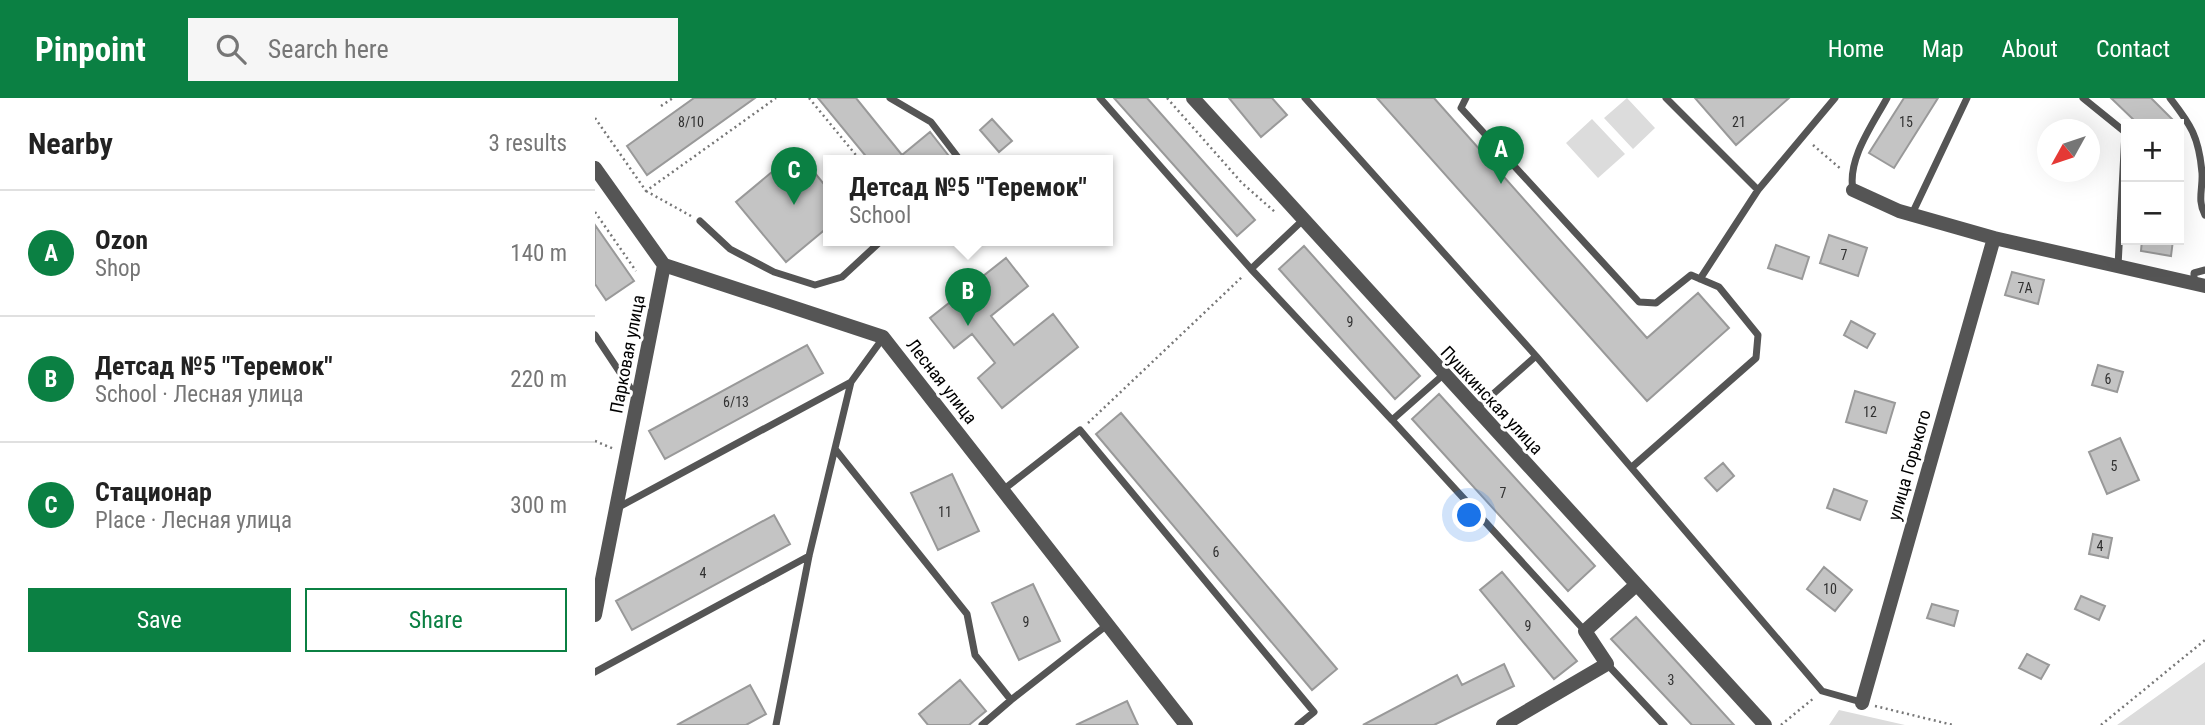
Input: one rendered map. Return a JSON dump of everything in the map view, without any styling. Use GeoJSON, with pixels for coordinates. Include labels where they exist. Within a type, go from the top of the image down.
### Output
{"type":"FeatureCollection","features":[{"type":"Feature","properties":{"kind":"street","name":"Пушкинская улица"},"geometry":{"type":"LineString","coordinates":[[1193,98],[1765,725]]}},
{"type":"Feature","properties":{"kind":"street"},"geometry":{"type":"LineString","coordinates":[[595,168],[664,265]]}},
{"type":"Feature","properties":{"kind":"street"},"geometry":{"type":"LineString","coordinates":[[1851,183],[1912,215],[1994,238],[2199,285]]}},
{"type":"Feature","properties":{"kind":"street","name":"улица Горького"},"geometry":{"type":"LineString","coordinates":[[1862,703],[1994,238]]}},
{"type":"Feature","properties":{"kind":"street","name":"Лесная улица"},"geometry":{"type":"LineString","coordinates":[[664,265],[883,337],[1186,725]]}},
{"type":"Feature","properties":{"kind":"street","name":"Парковая улица"},"geometry":{"type":"LineString","coordinates":[[595,615],[664,265]]}},
{"type":"Feature","properties":{"kind":"street"},"geometry":{"type":"LineString","coordinates":[[1503,725],[1607,664],[1585,631],[1636,585]]}},
{"type":"Feature","properties":{"kind":"lane"},"geometry":{"type":"LineString","coordinates":[[890,98],[931,122],[956,155]]}},
{"type":"Feature","properties":{"kind":"lane"},"geometry":{"type":"LineString","coordinates":[[1100,98],[1251,269],[1585,631]]}},
{"type":"Feature","properties":{"kind":"lane"},"geometry":{"type":"LineString","coordinates":[[1466,98],[1461,108],[1639,302],[1656,303],[1691,275],[1719,287],[1758,335],[1756,358],[1632,467]]}},
{"type":"Feature","properties":{"kind":"lane"},"geometry":{"type":"LineString","coordinates":[[1666,98],[1758,190]]}},
{"type":"Feature","properties":{"kind":"lane"},"geometry":{"type":"LineString","coordinates":[[1699,279],[1758,190],[1835,98]]}},
{"type":"Feature","properties":{"kind":"lane"},"geometry":{"type":"LineString","coordinates":[[1851,183],[1863,144],[1887,98]]}},
{"type":"Feature","properties":{"kind":"lane"},"geometry":{"type":"LineString","coordinates":[[1912,215],[1967,98]]}},
{"type":"Feature","properties":{"kind":"lane"},"geometry":{"type":"LineString","coordinates":[[2083,98],[2125,132],[2118,267]]}},
{"type":"Feature","properties":{"kind":"lane"},"geometry":{"type":"LineString","coordinates":[[2170,98],[2194,130],[2202,175],[2199,203],[2205,215]]}},
{"type":"Feature","properties":{"kind":"lane"},"geometry":{"type":"LineString","coordinates":[[1307,99],[1536,356],[1822,691],[1862,703]]}},
{"type":"Feature","properties":{"kind":"lane"},"geometry":{"type":"LineString","coordinates":[[1251,269],[1304,219]]}},
{"type":"Feature","properties":{"kind":"lane"},"geometry":{"type":"LineString","coordinates":[[700,221],[730,249],[773,272],[815,285],[842,277],[876,246]]}},
{"type":"Feature","properties":{"kind":"lane"},"geometry":{"type":"LineString","coordinates":[[2199,285],[2194,273],[2205,270]]}},
{"type":"Feature","properties":{"kind":"lane"},"geometry":{"type":"LineString","coordinates":[[595,335],[638,398]]}},
{"type":"Feature","properties":{"kind":"lane"},"geometry":{"type":"LineString","coordinates":[[776,725],[809,556],[851,382],[883,337]]}},
{"type":"Feature","properties":{"kind":"lane"},"geometry":{"type":"LineString","coordinates":[[1475,410],[1536,356]]}},
{"type":"Feature","properties":{"kind":"lane"},"geometry":{"type":"LineString","coordinates":[[1392,420],[1443,375]]}},
{"type":"Feature","properties":{"kind":"lane"},"geometry":{"type":"LineString","coordinates":[[616,508],[851,382]]}},
{"type":"Feature","properties":{"kind":"lane"},"geometry":{"type":"LineString","coordinates":[[1003,490],[1080,430],[1314,712],[1298,725]]}},
{"type":"Feature","properties":{"kind":"lane"},"geometry":{"type":"LineString","coordinates":[[835,449],[967,614],[975,655],[1011,700]]}},
{"type":"Feature","properties":{"kind":"lane"},"geometry":{"type":"LineString","coordinates":[[595,672],[809,556]]}},
{"type":"Feature","properties":{"kind":"lane"},"geometry":{"type":"LineString","coordinates":[[982,725],[1107,625]]}},
{"type":"Feature","properties":{"kind":"lane"},"geometry":{"type":"LineString","coordinates":[[1607,664],[1664,725]]}},
{"type":"Feature","properties":{"kind":"path"},"geometry":{"type":"LineString","coordinates":[[661,106],[673,98]]}},
{"type":"Feature","properties":{"kind":"path"},"geometry":{"type":"LineString","coordinates":[[646,191],[776,98]]}},
{"type":"Feature","properties":{"kind":"path"},"geometry":{"type":"LineString","coordinates":[[809,98],[856,155]]}},
{"type":"Feature","properties":{"kind":"path"},"geometry":{"type":"LineString","coordinates":[[595,118],[646,191],[700,221]]}},
{"type":"Feature","properties":{"kind":"path"},"geometry":{"type":"LineString","coordinates":[[1803,136],[1851,183]]}},
{"type":"Feature","properties":{"kind":"path"},"geometry":{"type":"LineString","coordinates":[[595,212],[636,271]]}},
{"type":"Feature","properties":{"kind":"path"},"geometry":{"type":"LineString","coordinates":[[1080,430],[1251,269]]}},
{"type":"Feature","properties":{"kind":"path"},"geometry":{"type":"LineString","coordinates":[[2101,725],[2205,640]]}},
{"type":"Feature","properties":{"kind":"path"},"geometry":{"type":"LineString","coordinates":[[1781,725],[1822,691]]}},
{"type":"Feature","properties":{"kind":"path"},"geometry":{"type":"LineString","coordinates":[[1862,703],[1953,725]]}},
{"type":"Feature","properties":{"kind":"shaded area"},"geometry":{"type":"Polygon","coordinates":[[[1627,98],[1655,128],[1633,149],[1604,118],[1627,98]]]}},
{"type":"Feature","properties":{"kind":"shaded area"},"geometry":{"type":"Polygon","coordinates":[[[1592,119],[1625,154],[1598,178],[1566,143],[1592,119]]]}},
{"type":"Feature","properties":{"kind":"shaded area"},"geometry":{"type":"Polygon","coordinates":[[[2205,662],[2205,725],[2117,725],[2205,662]]]}},
{"type":"Feature","properties":{"kind":"shaded area"},"geometry":{"type":"Polygon","coordinates":[[[1839,710],[1905,725],[1829,725],[1839,710]]]}},
{"type":"Feature","properties":{"kind":"building"},"geometry":{"type":"Polygon","coordinates":[[[694,98],[755,98],[647,175],[627,146],[694,98]]]}},
{"type":"Feature","properties":{"kind":"building"},"geometry":{"type":"Polygon","coordinates":[[[818,98],[856,98],[902,155],[865,155],[818,98]]]}},
{"type":"Feature","properties":{"kind":"building"},"geometry":{"type":"Polygon","coordinates":[[[1114,98],[1147,98],[1255,220],[1237,236],[1114,98]]]}},
{"type":"Feature","properties":{"kind":"building"},"geometry":{"type":"Polygon","coordinates":[[[1229,98],[1272,98],[1287,115],[1261,137],[1229,98]]]}},
{"type":"Feature","properties":{"kind":"building"},"geometry":{"type":"Polygon","coordinates":[[[1377,98],[1434,98],[1647,338],[1698,293],[1729,328],[1647,401],[1377,98]]]}},
{"type":"Feature","properties":{"kind":"building"},"geometry":{"type":"Polygon","coordinates":[[[1695,98],[1789,98],[1736,145],[1695,98]]]}},
{"type":"Feature","properties":{"kind":"building"},"geometry":{"type":"Polygon","coordinates":[[[1904,98],[1938,98],[1894,168],[1869,153],[1904,98]]]}},
{"type":"Feature","properties":{"kind":"building"},"geometry":{"type":"Polygon","coordinates":[[[2111,98],[2151,98],[2172,119],[2133,119],[2111,98]]]}},
{"type":"Feature","properties":{"kind":"building"},"geometry":{"type":"Polygon","coordinates":[[[992,119],[1012,141],[999,152],[980,130],[992,119]]]}},
{"type":"Feature","properties":{"kind":"building"},"geometry":{"type":"Polygon","coordinates":[[[930,132],[948,155],[902,155],[930,132]]]}},
{"type":"Feature","properties":{"kind":"building"},"geometry":{"type":"Polygon","coordinates":[[[797,151],[823,183],[823,231],[786,262],[736,202],[797,151]]]}},
{"type":"Feature","properties":{"kind":"building"},"geometry":{"type":"Polygon","coordinates":[[[595,225],[634,281],[606,300],[595,284],[595,225]]]}},
{"type":"Feature","properties":{"kind":"building"},"geometry":{"type":"Polygon","coordinates":[[[1829,235],[1867,248],[1858,276],[1820,263],[1829,235]]]}},
{"type":"Feature","properties":{"kind":"building"},"geometry":{"type":"Polygon","coordinates":[[[1776,245],[1809,257],[1802,279],[1768,268],[1776,245]]]}},
{"type":"Feature","properties":{"kind":"building"},"geometry":{"type":"Polygon","coordinates":[[[2142,245],[2172,245],[2171,256],[2141,251],[2142,245]]]}},
{"type":"Feature","properties":{"kind":"building"},"geometry":{"type":"Polygon","coordinates":[[[1304,246],[1420,376],[1395,399],[1279,269],[1304,246]]]}},
{"type":"Feature","properties":{"kind":"building"},"geometry":{"type":"Polygon","coordinates":[[[1006,258],[1028,286],[991,316],[1014,345],[1053,314],[1078,347],[1002,408],[978,378],[995,363],[972,334],[954,348],[930,318],[1006,258]]]}},
{"type":"Feature","properties":{"kind":"building"},"geometry":{"type":"Polygon","coordinates":[[[2012,272],[2044,280],[2038,304],[2005,295],[2012,272]]]}},
{"type":"Feature","properties":{"kind":"building"},"geometry":{"type":"Polygon","coordinates":[[[1851,321],[1875,334],[1867,348],[1844,335],[1851,321]]]}},
{"type":"Feature","properties":{"kind":"building"},"geometry":{"type":"Polygon","coordinates":[[[807,345],[823,373],[665,459],[649,431],[807,345]]]}},
{"type":"Feature","properties":{"kind":"building"},"geometry":{"type":"Polygon","coordinates":[[[2098,365],[2123,372],[2117,392],[2092,385],[2098,365]]]}},
{"type":"Feature","properties":{"kind":"building"},"geometry":{"type":"Polygon","coordinates":[[[1855,391],[1895,403],[1886,433],[1846,422],[1855,391]]]}},
{"type":"Feature","properties":{"kind":"building"},"geometry":{"type":"Polygon","coordinates":[[[1439,394],[1595,566],[1568,591],[1412,419],[1439,394]]]}},
{"type":"Feature","properties":{"kind":"building"},"geometry":{"type":"Polygon","coordinates":[[[1121,413],[1337,669],[1312,690],[1096,434],[1121,413]]]}},
{"type":"Feature","properties":{"kind":"building"},"geometry":{"type":"Polygon","coordinates":[[[2120,438],[2139,480],[2107,494],[2089,452],[2120,438]]]}},
{"type":"Feature","properties":{"kind":"building"},"geometry":{"type":"Polygon","coordinates":[[[1723,463],[1734,476],[1717,491],[1705,478],[1723,463]]]}},
{"type":"Feature","properties":{"kind":"building"},"geometry":{"type":"Polygon","coordinates":[[[952,474],[979,531],[938,550],[911,493],[952,474]]]}},
{"type":"Feature","properties":{"kind":"building"},"geometry":{"type":"Polygon","coordinates":[[[1834,489],[1867,501],[1860,520],[1827,508],[1834,489]]]}},
{"type":"Feature","properties":{"kind":"building"},"geometry":{"type":"Polygon","coordinates":[[[774,515],[790,544],[632,630],[616,601],[774,515]]]}},
{"type":"Feature","properties":{"kind":"building"},"geometry":{"type":"Polygon","coordinates":[[[2093,534],[2112,538],[2108,558],[2089,554],[2093,534]]]}},
{"type":"Feature","properties":{"kind":"building"},"geometry":{"type":"Polygon","coordinates":[[[1824,567],[1852,590],[1835,611],[1807,589],[1824,567]]]}},
{"type":"Feature","properties":{"kind":"building"},"geometry":{"type":"Polygon","coordinates":[[[1502,572],[1577,661],[1554,679],[1480,590],[1502,572]]]}},
{"type":"Feature","properties":{"kind":"building"},"geometry":{"type":"Polygon","coordinates":[[[1033,584],[1060,641],[1019,660],[992,603],[1033,584]]]}},
{"type":"Feature","properties":{"kind":"building"},"geometry":{"type":"Polygon","coordinates":[[[2081,596],[2105,606],[2099,620],[2075,609],[2081,596]]]}},
{"type":"Feature","properties":{"kind":"building"},"geometry":{"type":"Polygon","coordinates":[[[1932,604],[1958,611],[1954,626],[1927,618],[1932,604]]]}},
{"type":"Feature","properties":{"kind":"building"},"geometry":{"type":"Polygon","coordinates":[[[1636,617],[1734,725],[1692,725],[1611,639],[1636,617]]]}},
{"type":"Feature","properties":{"kind":"building"},"geometry":{"type":"Polygon","coordinates":[[[2027,654],[2049,665],[2041,679],[2019,668],[2027,654]]]}},
{"type":"Feature","properties":{"kind":"building"},"geometry":{"type":"Polygon","coordinates":[[[1504,664],[1514,686],[1434,725],[1363,725],[1457,675],[1462,685],[1504,664]]]}},
{"type":"Feature","properties":{"kind":"building"},"geometry":{"type":"Polygon","coordinates":[[[960,680],[986,711],[969,725],[928,725],[919,714],[960,680]]]}},
{"type":"Feature","properties":{"kind":"building"},"geometry":{"type":"Polygon","coordinates":[[[750,685],[766,714],[746,725],[677,725],[750,685]]]}},
{"type":"Feature","properties":{"kind":"building"},"geometry":{"type":"Polygon","coordinates":[[[1127,701],[1138,725],[1076,725],[1127,701]]]}},
{"type":"Feature","properties":{"kind":"place","name":"Ozon"},"geometry":{"type":"Point","coordinates":[1501,184]}},
{"type":"Feature","properties":{"kind":"place","name":"Стационар"},"geometry":{"type":"Point","coordinates":[794,205]}},
{"type":"Feature","properties":{"kind":"place","name":"Детсад №5 \"Теремок\""},"geometry":{"type":"Point","coordinates":[968,326]}}]}
